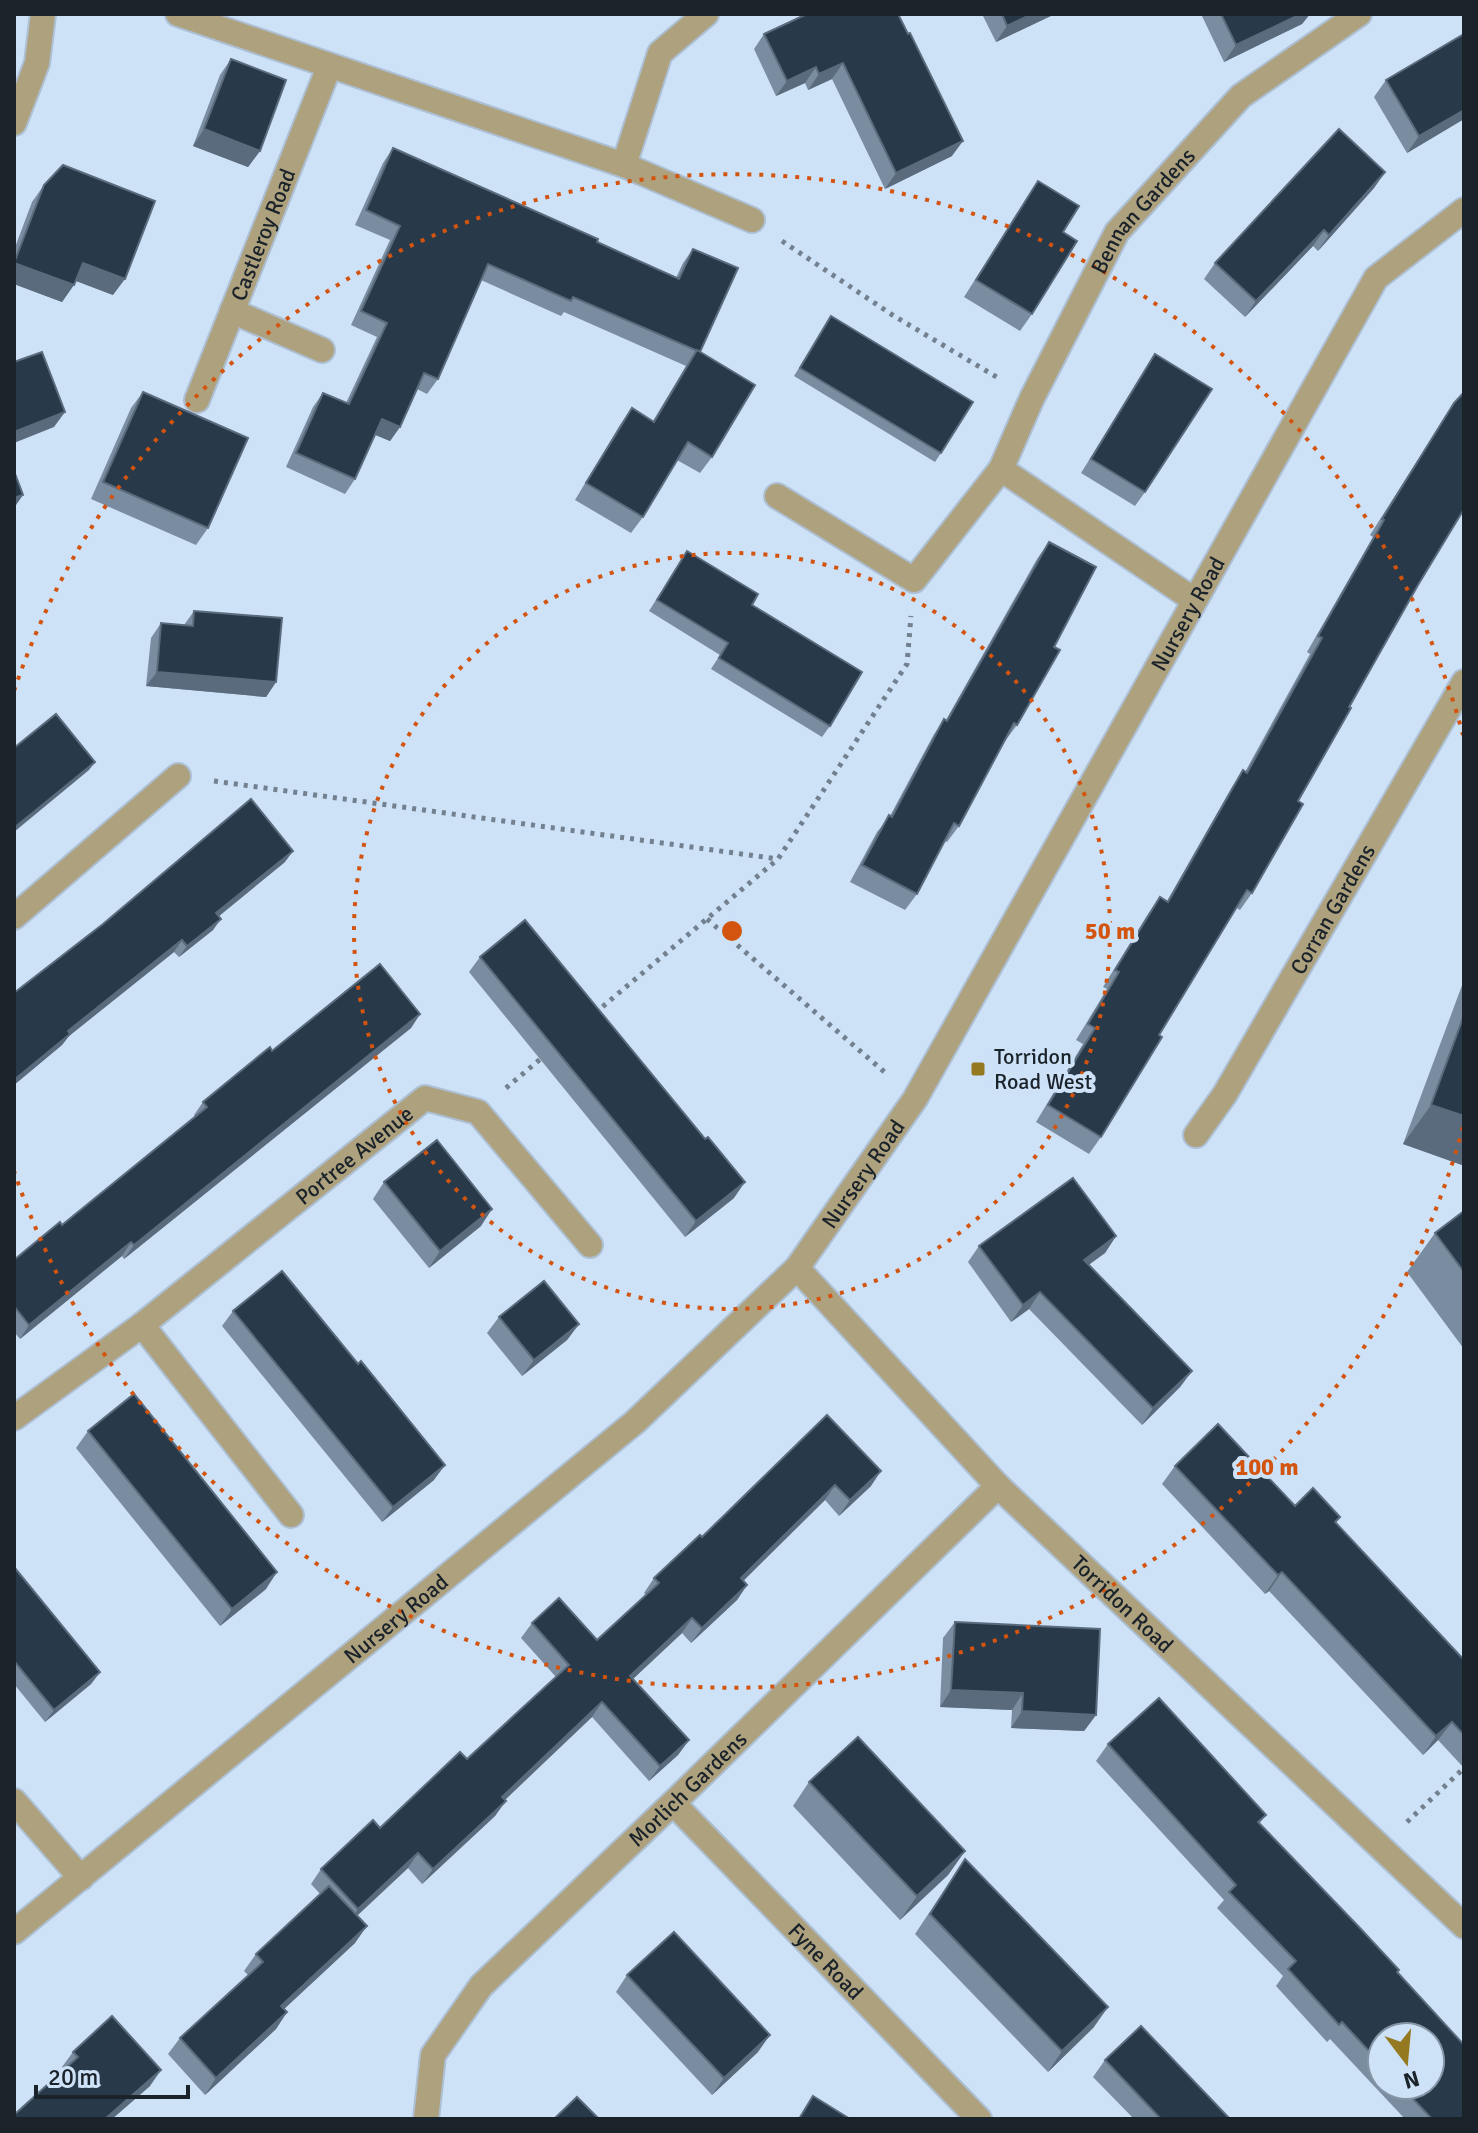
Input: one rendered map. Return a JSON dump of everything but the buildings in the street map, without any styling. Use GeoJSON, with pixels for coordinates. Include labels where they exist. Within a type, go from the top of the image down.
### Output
{"type":"FeatureCollection","features":[{"type":"Feature","properties":{"kind":"street"},"geometry":{"type":"LineString","coordinates":[[14,123],[37,63],[43,14]]}},
{"type":"Feature","properties":{"kind":"street"},"geometry":{"type":"LineString","coordinates":[[178,14],[624,165],[752,220]]}},
{"type":"Feature","properties":{"kind":"street"},"geometry":{"type":"LineString","coordinates":[[624,165],[660,53],[706,14]]}},
{"type":"Feature","properties":{"kind":"street","name":"Bennan Gardens"},"geometry":{"type":"LineString","coordinates":[[914,580],[1001,469],[1032,398],[1117,232],[1241,96],[1359,14]]}},
{"type":"Feature","properties":{"kind":"street","name":"Castleroy Road"},"geometry":{"type":"LineString","coordinates":[[197,400],[329,67]]}},
{"type":"Feature","properties":{"kind":"street","name":"Nursery Road"},"geometry":{"type":"LineString","coordinates":[[14,1932],[635,1422],[797,1268],[915,1099],[1376,278],[1464,210]]}},
{"type":"Feature","properties":{"kind":"street"},"geometry":{"type":"LineString","coordinates":[[232,311],[322,350]]}},
{"type":"Feature","properties":{"kind":"street"},"geometry":{"type":"LineString","coordinates":[[1001,469],[1194,600]]}},
{"type":"Feature","properties":{"kind":"street"},"geometry":{"type":"LineString","coordinates":[[777,496],[914,580]]}},
{"type":"Feature","properties":{"kind":"street","name":"Corran Gardens"},"geometry":{"type":"LineString","coordinates":[[1196,1135],[1225,1094],[1464,682]]}},
{"type":"Feature","properties":{"kind":"street"},"geometry":{"type":"LineString","coordinates":[[14,917],[178,776]]}},
{"type":"Feature","properties":{"kind":"street","name":"Portree Avenue"},"geometry":{"type":"LineString","coordinates":[[14,1418],[142,1325],[425,1098],[478,1112]]}},
{"type":"Feature","properties":{"kind":"street"},"geometry":{"type":"LineString","coordinates":[[478,1112],[590,1245]]}},
{"type":"Feature","properties":{"kind":"street","name":"Torridon Road"},"geometry":{"type":"LineString","coordinates":[[797,1268],[998,1486],[1464,1926]]}},
{"type":"Feature","properties":{"kind":"street"},"geometry":{"type":"LineString","coordinates":[[142,1325],[291,1515]]}},
{"type":"Feature","properties":{"kind":"street","name":"Morlich Gardens"},"geometry":{"type":"LineString","coordinates":[[426,2119],[433,2055],[481,1986],[998,1486]]}},
{"type":"Feature","properties":{"kind":"street"},"geometry":{"type":"LineString","coordinates":[[14,1801],[81,1878]]}},
{"type":"Feature","properties":{"kind":"street","name":"Fyne Road"},"geometry":{"type":"LineString","coordinates":[[673,1803],[979,2119]]}},
{"type":"Feature","properties":{"kind":"path"},"geometry":{"type":"LineString","coordinates":[[752,220],[894,316],[1032,398]]}},
{"type":"Feature","properties":{"kind":"path"},"geometry":{"type":"LineString","coordinates":[[586,1021],[778,859],[907,664],[914,580]]}},
{"type":"Feature","properties":{"kind":"path"},"geometry":{"type":"LineString","coordinates":[[178,776],[778,859]]}},
{"type":"Feature","properties":{"kind":"path"},"geometry":{"type":"LineString","coordinates":[[707,919],[915,1099]]}},
{"type":"Feature","properties":{"kind":"path"},"geometry":{"type":"LineString","coordinates":[[478,1112],[550,1051]]}},
{"type":"Feature","properties":{"kind":"path"},"geometry":{"type":"LineString","coordinates":[[1380,1847],[1464,1768]]}},
{"type":"Feature","properties":{"kind":"place","name":"Torridon Road West"},"geometry":{"type":"Point","coordinates":[978,1069]}}]}
